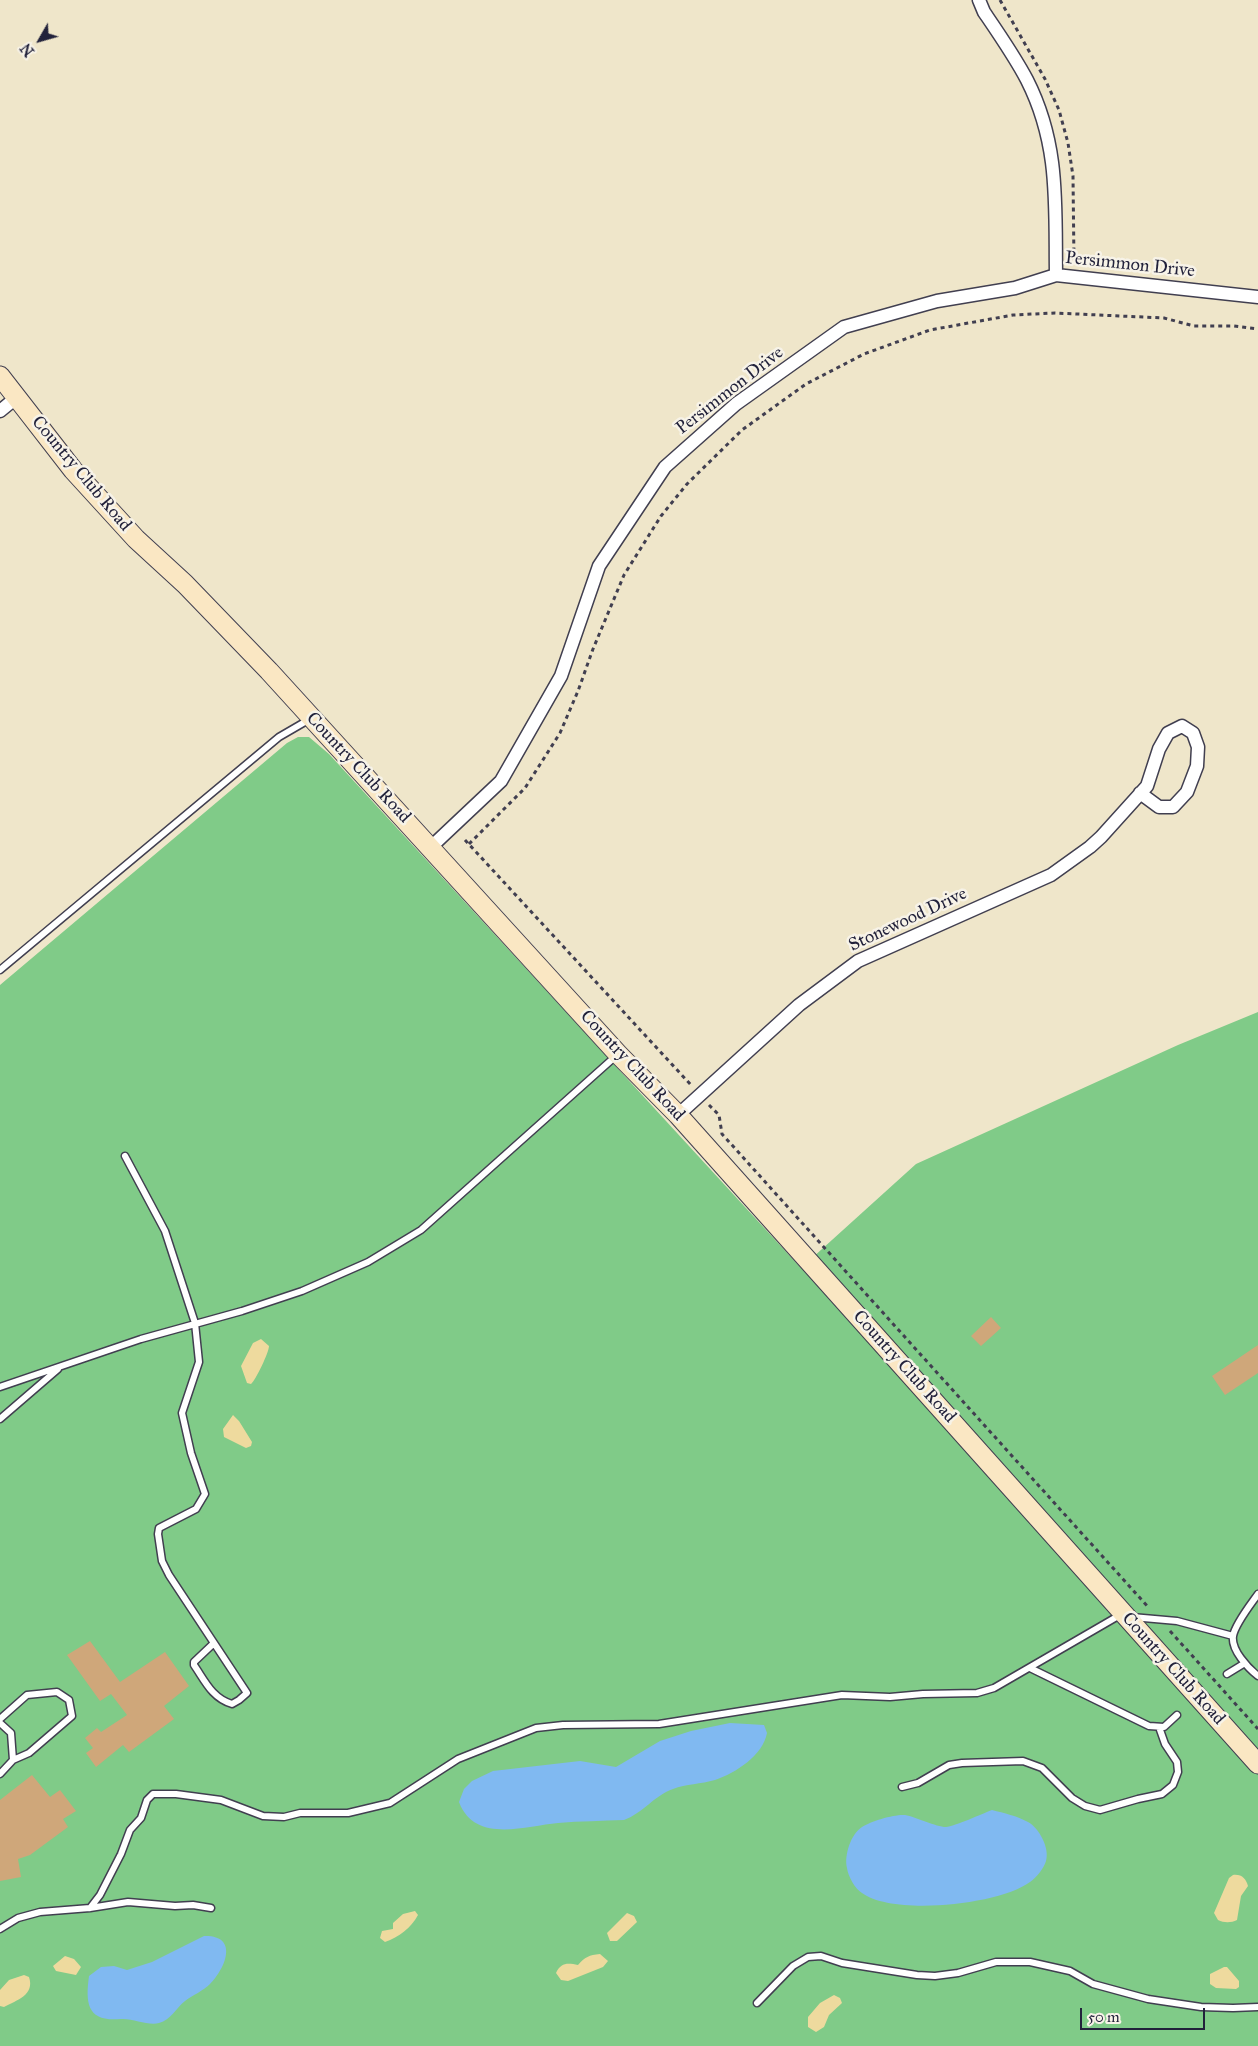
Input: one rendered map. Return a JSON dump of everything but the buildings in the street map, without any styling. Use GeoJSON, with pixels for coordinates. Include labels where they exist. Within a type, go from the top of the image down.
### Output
{"type":"FeatureCollection","features":[{"type":"Feature","properties":{"kind":"street"},"geometry":{"type":"LineString","coordinates":[[979,0],[984,12],[1027,80],[1043,118],[1054,172],[1056,275]]}},
{"type":"Feature","properties":{"kind":"street","name":"Persimmon Drive"},"geometry":{"type":"LineString","coordinates":[[431,847],[500,781],[561,676],[599,566],[665,467],[736,404],[844,327],[937,302],[1015,288],[1056,275],[1258,297]]}},
{"type":"Feature","properties":{"kind":"street","name":"Country Club Road"},"geometry":{"type":"LineString","coordinates":[[0,376],[73,470],[136,539],[185,584],[269,671],[618,1054],[678,1115],[1258,1764]]}},
{"type":"Feature","properties":{"kind":"street"},"geometry":{"type":"LineString","coordinates":[[0,411],[17,397]]}},
{"type":"Feature","properties":{"kind":"street","name":"Stonewood Drive"},"geometry":{"type":"LineString","coordinates":[[678,1115],[799,1005],[858,961],[1051,874],[1102,837],[1140,793],[1148,784],[1159,749],[1168,733],[1182,726],[1193,733],[1198,747],[1197,766],[1187,792],[1173,807],[1159,807],[1140,793]]}},
{"type":"Feature","properties":{"kind":"lane"},"geometry":{"type":"LineString","coordinates":[[0,970],[279,736],[311,718]]}},
{"type":"Feature","properties":{"kind":"lane"},"geometry":{"type":"LineString","coordinates":[[0,1387],[195,1323],[242,1311],[302,1292],[368,1262],[421,1230],[618,1054]]}},
{"type":"Feature","properties":{"kind":"lane"},"geometry":{"type":"LineString","coordinates":[[125,1156],[166,1231],[195,1323],[199,1362],[182,1413],[191,1454],[205,1494],[196,1509],[159,1528],[158,1534],[162,1561],[247,1693],[240,1700],[232,1704],[222,1701],[213,1693],[194,1665],[194,1662],[214,1643]]}},
{"type":"Feature","properties":{"kind":"lane"},"geometry":{"type":"LineString","coordinates":[[0,1419],[62,1366]]}},
{"type":"Feature","properties":{"kind":"lane"},"geometry":{"type":"LineString","coordinates":[[1258,1594],[1240,1621],[1233,1636],[1236,1647],[1245,1663],[1258,1676]]}},
{"type":"Feature","properties":{"kind":"lane"},"geometry":{"type":"LineString","coordinates":[[90,1908],[100,1895],[121,1854],[130,1830],[140,1818],[147,1800],[153,1794],[176,1794],[221,1800],[263,1816],[284,1817],[300,1813],[348,1813],[390,1803],[458,1759],[536,1728],[563,1725],[659,1724],[842,1695],[890,1697],[977,1693],[994,1688],[1119,1615],[1160,1621],[1178,1621],[1233,1636]]}},
{"type":"Feature","properties":{"kind":"lane"},"geometry":{"type":"LineString","coordinates":[[1227,1674],[1245,1663]]}},
{"type":"Feature","properties":{"kind":"lane"},"geometry":{"type":"LineString","coordinates":[[1030,1668],[1149,1726],[1164,1727],[1177,1715]]}},
{"type":"Feature","properties":{"kind":"lane"},"geometry":{"type":"LineString","coordinates":[[0,1774],[13,1760],[29,1752],[72,1716],[69,1700],[57,1692],[27,1695],[0,1721],[11,1733],[13,1760]]}},
{"type":"Feature","properties":{"kind":"lane"},"geometry":{"type":"LineString","coordinates":[[902,1787],[918,1783],[948,1765],[1023,1760],[1042,1768],[1072,1798],[1085,1806],[1100,1810],[1162,1794],[1173,1785],[1178,1772],[1177,1762],[1165,1744],[1159,1726]]}},
{"type":"Feature","properties":{"kind":"lane"},"geometry":{"type":"LineString","coordinates":[[0,1929],[18,1918],[40,1912],[90,1908],[128,1902],[175,1906],[193,1905],[211,1908]]}},
{"type":"Feature","properties":{"kind":"lane"},"geometry":{"type":"LineString","coordinates":[[758,2003],[793,1966],[808,1957],[821,1956],[842,1963],[917,1975],[936,1976],[958,1973],[996,1962],[1030,1962],[1070,1971],[1093,1984],[1148,1999],[1201,2007],[1258,2007]]}},
{"type":"Feature","properties":{"kind":"path"},"geometry":{"type":"LineString","coordinates":[[470,844],[525,788],[560,733],[624,575],[661,516],[693,478],[742,430],[801,388],[856,358],[928,330],[1014,315],[1055,313],[1164,318],[1194,326],[1234,326],[1258,329]]}},
{"type":"Feature","properties":{"kind":"path"},"geometry":{"type":"LineString","coordinates":[[465,840],[719,1115],[722,1134],[1258,1729]]}},
{"type":"Feature","properties":{"kind":"green space"},"geometry":{"type":"Polygon","coordinates":[[[298,737],[309,737],[329,754],[801,1268],[916,1164],[1178,1045],[1258,1012],[1258,2046],[0,2046],[0,985],[287,743],[298,737]]]}},
{"type":"Feature","properties":{"kind":"sand"},"geometry":{"type":"Polygon","coordinates":[[[261,1339],[269,1346],[265,1360],[251,1384],[247,1383],[241,1366],[253,1343],[261,1339]]]}},
{"type":"Feature","properties":{"kind":"sand"},"geometry":{"type":"Polygon","coordinates":[[[233,1415],[252,1442],[251,1446],[246,1448],[224,1437],[223,1429],[233,1415]]]}},
{"type":"Feature","properties":{"kind":"sand"},"geometry":{"type":"Polygon","coordinates":[[[1233,1875],[1239,1875],[1246,1881],[1248,1886],[1241,1896],[1237,1920],[1223,1922],[1218,1920],[1214,1913],[1229,1878],[1233,1875]]]}},
{"type":"Feature","properties":{"kind":"sand"},"geometry":{"type":"Polygon","coordinates":[[[415,1911],[418,1915],[404,1932],[385,1942],[380,1938],[382,1931],[393,1929],[393,1923],[403,1914],[415,1911]]]}},
{"type":"Feature","properties":{"kind":"sand"},"geometry":{"type":"Polygon","coordinates":[[[627,1913],[634,1916],[637,1922],[617,1941],[610,1941],[607,1933],[627,1913]]]}},
{"type":"Feature","properties":{"kind":"sand"},"geometry":{"type":"Polygon","coordinates":[[[600,1954],[608,1961],[603,1967],[568,1981],[561,1980],[556,1973],[563,1965],[578,1965],[588,1957],[600,1954]]]}},
{"type":"Feature","properties":{"kind":"sand"},"geometry":{"type":"Polygon","coordinates":[[[65,1956],[74,1959],[81,1967],[76,1975],[56,1971],[53,1966],[65,1956]]]}},
{"type":"Feature","properties":{"kind":"sand"},"geometry":{"type":"Polygon","coordinates":[[[1227,1967],[1239,1981],[1239,1987],[1236,1989],[1216,1988],[1210,1984],[1210,1974],[1227,1967]]]}},
{"type":"Feature","properties":{"kind":"sand"},"geometry":{"type":"Polygon","coordinates":[[[24,1975],[29,1977],[30,1983],[27,1993],[4,2007],[0,2006],[0,1990],[9,1980],[24,1975]]]}},
{"type":"Feature","properties":{"kind":"sand"},"geometry":{"type":"Polygon","coordinates":[[[834,1995],[840,1998],[842,2003],[829,2015],[824,2027],[816,2032],[808,2027],[808,2017],[820,2003],[834,1995]]]}},
{"type":"Feature","properties":{"kind":"water"},"geometry":{"type":"Polygon","coordinates":[[[730,1723],[764,1725],[767,1733],[760,1749],[754,1756],[740,1768],[723,1777],[673,1789],[624,1820],[566,1822],[516,1829],[489,1828],[477,1823],[466,1815],[459,1802],[464,1789],[472,1781],[493,1771],[580,1761],[616,1767],[660,1741],[691,1731],[730,1723]]]}},
{"type":"Feature","properties":{"kind":"water"},"geometry":{"type":"Polygon","coordinates":[[[992,1810],[1015,1816],[1028,1822],[1040,1834],[1045,1845],[1047,1856],[1042,1870],[1030,1882],[1015,1890],[971,1902],[921,1906],[877,1900],[857,1889],[850,1878],[846,1863],[849,1845],[858,1830],[866,1825],[877,1820],[905,1815],[946,1827],[992,1810]]]}},
{"type":"Feature","properties":{"kind":"water"},"geometry":{"type":"Polygon","coordinates":[[[204,1936],[215,1937],[222,1941],[225,1947],[226,1954],[221,1970],[210,1984],[185,2001],[167,2019],[155,2024],[126,2019],[110,2019],[102,2018],[91,2010],[88,1995],[89,1976],[101,1967],[114,1966],[127,1970],[152,1962],[204,1936]]]}}]}
